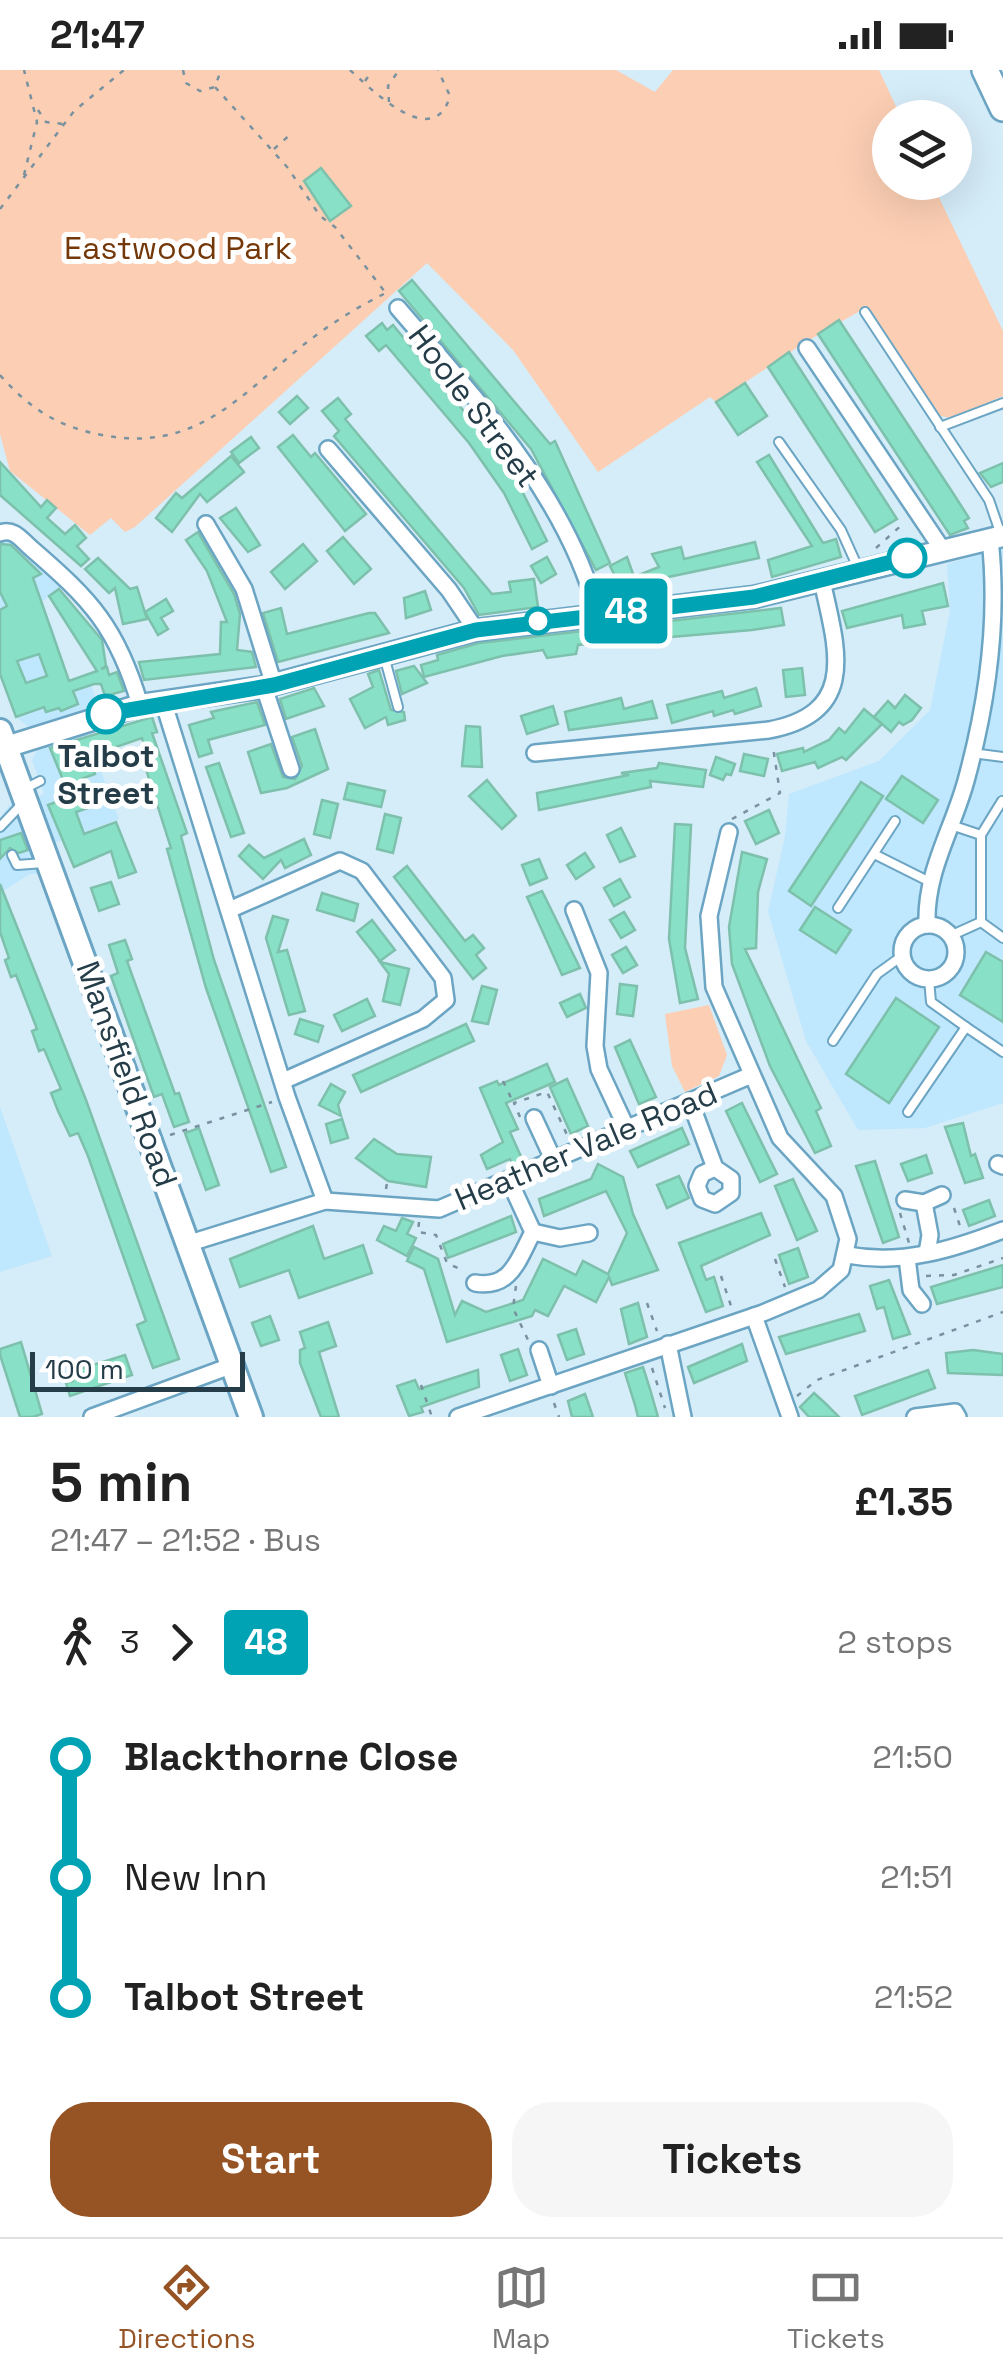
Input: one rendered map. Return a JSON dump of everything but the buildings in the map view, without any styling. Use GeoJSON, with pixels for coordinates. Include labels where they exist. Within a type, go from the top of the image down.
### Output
{"type":"FeatureCollection","features":[{"type":"Feature","properties":{"kind":"highway"},"geometry":{"type":"LineString","coordinates":[[985,70],[1003,108]]}},
{"type":"Feature","properties":{"kind":"main road","name":"Mansfield Road"},"geometry":{"type":"LineString","coordinates":[[3,739],[29,790],[49,863],[251,1417]]}},
{"type":"Feature","properties":{"kind":"street","name":"Hoole Street"},"geometry":{"type":"LineString","coordinates":[[398,308],[512,445],[585,576],[597,613]]}},
{"type":"Feature","properties":{"kind":"street"},"geometry":{"type":"LineString","coordinates":[[807,348],[942,549]]}},
{"type":"Feature","properties":{"kind":"street"},"geometry":{"type":"LineString","coordinates":[[328,449],[449,590],[476,630]]}},
{"type":"Feature","properties":{"kind":"street"},"geometry":{"type":"LineString","coordinates":[[206,524],[251,586],[269,686],[291,769]]}},
{"type":"Feature","properties":{"kind":"street"},"geometry":{"type":"LineString","coordinates":[[0,533],[15,533],[78,587],[120,648],[140,705]]}},
{"type":"Feature","properties":{"kind":"street"},"geometry":{"type":"LineString","coordinates":[[3,739],[140,705],[269,686],[476,630],[754,597],[998,537],[990,665],[972,753],[930,882],[927,925]]}},
{"type":"Feature","properties":{"kind":"street"},"geometry":{"type":"LineString","coordinates":[[535,754],[556,760],[770,730],[797,725],[816,715],[836,678],[835,639],[822,581]]}},
{"type":"Feature","properties":{"kind":"street"},"geometry":{"type":"LineString","coordinates":[[163,701],[285,1089],[334,1204]]}},
{"type":"Feature","properties":{"kind":"street"},"geometry":{"type":"LineString","coordinates":[[458,1417],[791,1302],[831,1282],[847,1255],[848,1238],[834,1196],[780,1138],[723,1014],[710,966],[708,916],[714,852],[730,832]]}},
{"type":"Feature","properties":{"kind":"street"},"geometry":{"type":"LineString","coordinates":[[229,910],[340,861],[349,862],[362,871],[443,978],[446,1000],[423,1019],[285,1089]]}},
{"type":"Feature","properties":{"kind":"street"},"geometry":{"type":"LineString","coordinates":[[574,910],[591,929],[599,973],[595,1046],[599,1068],[626,1127]]}},
{"type":"Feature","properties":{"kind":"street"},"geometry":{"type":"LineString","coordinates":[[927,925],[950,936],[954,960],[942,976],[912,974],[902,956],[905,938],[927,925]]}},
{"type":"Feature","properties":{"kind":"street","name":"Heather Vale Road"},"geometry":{"type":"LineString","coordinates":[[190,1243],[334,1204],[439,1209],[749,1076]]}},
{"type":"Feature","properties":{"kind":"street"},"geometry":{"type":"LineString","coordinates":[[690,1101],[715,1168]]}},
{"type":"Feature","properties":{"kind":"street"},"geometry":{"type":"LineString","coordinates":[[534,1118],[553,1159]]}},
{"type":"Feature","properties":{"kind":"street"},"geometry":{"type":"LineString","coordinates":[[509,1180],[533,1232]]}},
{"type":"Feature","properties":{"kind":"street"},"geometry":{"type":"LineString","coordinates":[[906,1200],[924,1203],[942,1196]]}},
{"type":"Feature","properties":{"kind":"street"},"geometry":{"type":"LineString","coordinates":[[924,1203],[930,1235],[926,1253]]}},
{"type":"Feature","properties":{"kind":"street"},"geometry":{"type":"LineString","coordinates":[[847,1255],[880,1260],[906,1258],[1003,1230]]}},
{"type":"Feature","properties":{"kind":"street"},"geometry":{"type":"LineString","coordinates":[[533,1232],[560,1238],[590,1233]]}},
{"type":"Feature","properties":{"kind":"street"},"geometry":{"type":"LineString","coordinates":[[475,1282],[491,1286],[507,1279],[533,1232]]}},
{"type":"Feature","properties":{"kind":"street"},"geometry":{"type":"LineString","coordinates":[[906,1258],[911,1290],[922,1304]]}},
{"type":"Feature","properties":{"kind":"street"},"geometry":{"type":"LineString","coordinates":[[754,1316],[788,1411]]}},
{"type":"Feature","properties":{"kind":"street"},"geometry":{"type":"LineString","coordinates":[[659,1348],[683,1417]]}},
{"type":"Feature","properties":{"kind":"street"},"geometry":{"type":"LineString","coordinates":[[539,1350],[550,1387]]}},
{"type":"Feature","properties":{"kind":"street"},"geometry":{"type":"LineString","coordinates":[[92,1417],[110,1414],[233,1365]]}},
{"type":"Feature","properties":{"kind":"street"},"geometry":{"type":"LineString","coordinates":[[915,1417],[956,1415],[962,1394]]}},
{"type":"Feature","properties":{"kind":"lane"},"geometry":{"type":"LineString","coordinates":[[866,312],[989,500],[998,537]]}},
{"type":"Feature","properties":{"kind":"lane"},"geometry":{"type":"LineString","coordinates":[[940,427],[1003,403]]}},
{"type":"Feature","properties":{"kind":"lane"},"geometry":{"type":"LineString","coordinates":[[779,442],[866,568]]}},
{"type":"Feature","properties":{"kind":"lane"},"geometry":{"type":"LineString","coordinates":[[384,656],[398,707]]}},
{"type":"Feature","properties":{"kind":"lane"},"geometry":{"type":"LineString","coordinates":[[972,753],[1003,757]]}},
{"type":"Feature","properties":{"kind":"lane"},"geometry":{"type":"LineString","coordinates":[[4,838],[0,827],[29,790]]}},
{"type":"Feature","properties":{"kind":"lane"},"geometry":{"type":"LineString","coordinates":[[980,922],[981,836],[1002,800]]}},
{"type":"Feature","properties":{"kind":"lane"},"geometry":{"type":"LineString","coordinates":[[838,908],[895,821]]}},
{"type":"Feature","properties":{"kind":"lane"},"geometry":{"type":"LineString","coordinates":[[951,825],[981,836]]}},
{"type":"Feature","properties":{"kind":"lane"},"geometry":{"type":"LineString","coordinates":[[874,854],[930,882]]}},
{"type":"Feature","properties":{"kind":"lane"},"geometry":{"type":"LineString","coordinates":[[12,855],[17,866],[49,863]]}},
{"type":"Feature","properties":{"kind":"lane"},"geometry":{"type":"LineString","coordinates":[[950,936],[980,922]]}},
{"type":"Feature","properties":{"kind":"lane"},"geometry":{"type":"LineString","coordinates":[[980,922],[1003,938]]}},
{"type":"Feature","properties":{"kind":"lane"},"geometry":{"type":"LineString","coordinates":[[833,1041],[876,974],[902,956]]}},
{"type":"Feature","properties":{"kind":"lane"},"geometry":{"type":"LineString","coordinates":[[929,978],[931,1002],[1003,1052]]}},
{"type":"Feature","properties":{"kind":"lane"},"geometry":{"type":"LineString","coordinates":[[908,1112],[966,1027]]}},
{"type":"Feature","properties":{"kind":"path"},"geometry":{"type":"LineString","coordinates":[[24,70],[46,122],[63,124]]}},
{"type":"Feature","properties":{"kind":"path"},"geometry":{"type":"LineString","coordinates":[[0,208],[63,124],[98,88],[124,70]]}},
{"type":"Feature","properties":{"kind":"path"},"geometry":{"type":"LineString","coordinates":[[184,70],[192,88],[214,87],[273,150],[320,216],[335,227],[398,308]]}},
{"type":"Feature","properties":{"kind":"path"},"geometry":{"type":"LineString","coordinates":[[214,87],[221,70]]}},
{"type":"Feature","properties":{"kind":"path"},"geometry":{"type":"LineString","coordinates":[[350,70],[389,104],[415,118],[442,112],[450,96],[438,70]]}},
{"type":"Feature","properties":{"kind":"path"},"geometry":{"type":"LineString","coordinates":[[389,104],[388,86],[399,70]]}},
{"type":"Feature","properties":{"kind":"path"},"geometry":{"type":"LineString","coordinates":[[364,82],[370,74]]}},
{"type":"Feature","properties":{"kind":"path"},"geometry":{"type":"LineString","coordinates":[[22,181],[35,142],[36,104]]}},
{"type":"Feature","properties":{"kind":"path"},"geometry":{"type":"LineString","coordinates":[[273,150],[292,132]]}},
{"type":"Feature","properties":{"kind":"path"},"geometry":{"type":"LineString","coordinates":[[0,375],[26,406],[71,427],[116,438],[170,435],[198,428],[221,413],[302,346],[386,293]]}},
{"type":"Feature","properties":{"kind":"path"},"geometry":{"type":"LineString","coordinates":[[866,568],[871,553],[917,512]]}},
{"type":"Feature","properties":{"kind":"path"},"geometry":{"type":"LineString","coordinates":[[730,832],[732,818],[780,793],[770,730]]}},
{"type":"Feature","properties":{"kind":"path"},"geometry":{"type":"LineString","coordinates":[[504,1081],[514,1103]]}},
{"type":"Feature","properties":{"kind":"path"},"geometry":{"type":"LineString","coordinates":[[152,1142],[285,1089]]}},
{"type":"Feature","properties":{"kind":"path"},"geometry":{"type":"LineString","coordinates":[[421,1210],[418,1232],[436,1236],[447,1262],[475,1282]]}},
{"type":"Feature","properties":{"kind":"path"},"geometry":{"type":"LineString","coordinates":[[909,1275],[954,1275],[1003,1258]]}},
{"type":"Feature","properties":{"kind":"path"},"geometry":{"type":"LineString","coordinates":[[774,1259],[791,1302]]}},
{"type":"Feature","properties":{"kind":"path"},"geometry":{"type":"LineString","coordinates":[[721,1276],[736,1322]]}},
{"type":"Feature","properties":{"kind":"path"},"geometry":{"type":"LineString","coordinates":[[507,1279],[519,1288],[513,1308],[520,1328],[539,1350]]}},
{"type":"Feature","properties":{"kind":"path"},"geometry":{"type":"LineString","coordinates":[[647,1303],[659,1348],[668,1417]]}},
{"type":"Feature","properties":{"kind":"path"},"geometry":{"type":"LineString","coordinates":[[788,1411],[817,1380],[1003,1312]]}},
{"type":"Feature","properties":{"kind":"path"},"geometry":{"type":"LineString","coordinates":[[421,1385],[432,1417]]}},
{"type":"Feature","properties":{"kind":"path"},"geometry":{"type":"LineString","coordinates":[[550,1387],[559,1417]]}},
{"type":"Feature","properties":{"kind":"shaded area"},"geometry":{"type":"Polygon","coordinates":[[[12,535],[64,585],[39,604],[52,626],[69,681],[88,674],[97,704],[30,728],[16,717],[0,673],[0,542],[12,535]]]}},
{"type":"Feature","properties":{"kind":"shaded area"},"geometry":{"type":"Polygon","coordinates":[[[1003,547],[1003,1103],[925,1128],[858,1130],[806,1041],[768,912],[785,836],[789,794],[879,761],[930,710],[950,611],[947,564],[1003,547]]]}},
{"type":"Feature","properties":{"kind":"shaded area"},"geometry":{"type":"Polygon","coordinates":[[[86,732],[119,819],[33,851],[39,874],[30,874],[0,893],[0,818],[15,798],[21,813],[44,793],[32,760],[37,751],[86,732]]]}},
{"type":"Feature","properties":{"kind":"shaded area"},"geometry":{"type":"Polygon","coordinates":[[[0,1107],[52,1256],[0,1272],[0,1107]]]}},
{"type":"Feature","properties":{"kind":"green space","name":"Eastwood Park"},"geometry":{"type":"Polygon","coordinates":[[[0,70],[616,70],[655,92],[673,70],[879,70],[893,100],[872,100],[872,200],[940,200],[1003,331],[1003,396],[953,418],[940,416],[867,307],[804,343],[716,402],[710,397],[598,472],[513,350],[427,263],[125,532],[111,518],[90,535],[10,471],[0,434],[0,70]]]}},
{"type":"Feature","properties":{"kind":"green space"},"geometry":{"type":"Polygon","coordinates":[[[709,1005],[727,1055],[719,1076],[685,1092],[672,1066],[665,1014],[709,1005]]]}},
{"type":"Feature","properties":{"kind":"bus line","name":"48"},"geometry":{"type":"LineString","coordinates":[[106,714],[140,705],[274,685],[476,630],[754,597],[907,558]]}},
{"type":"Feature","properties":{"kind":"place","name":"Talbot Street"},"geometry":{"type":"Point","coordinates":[106,714]}}]}
